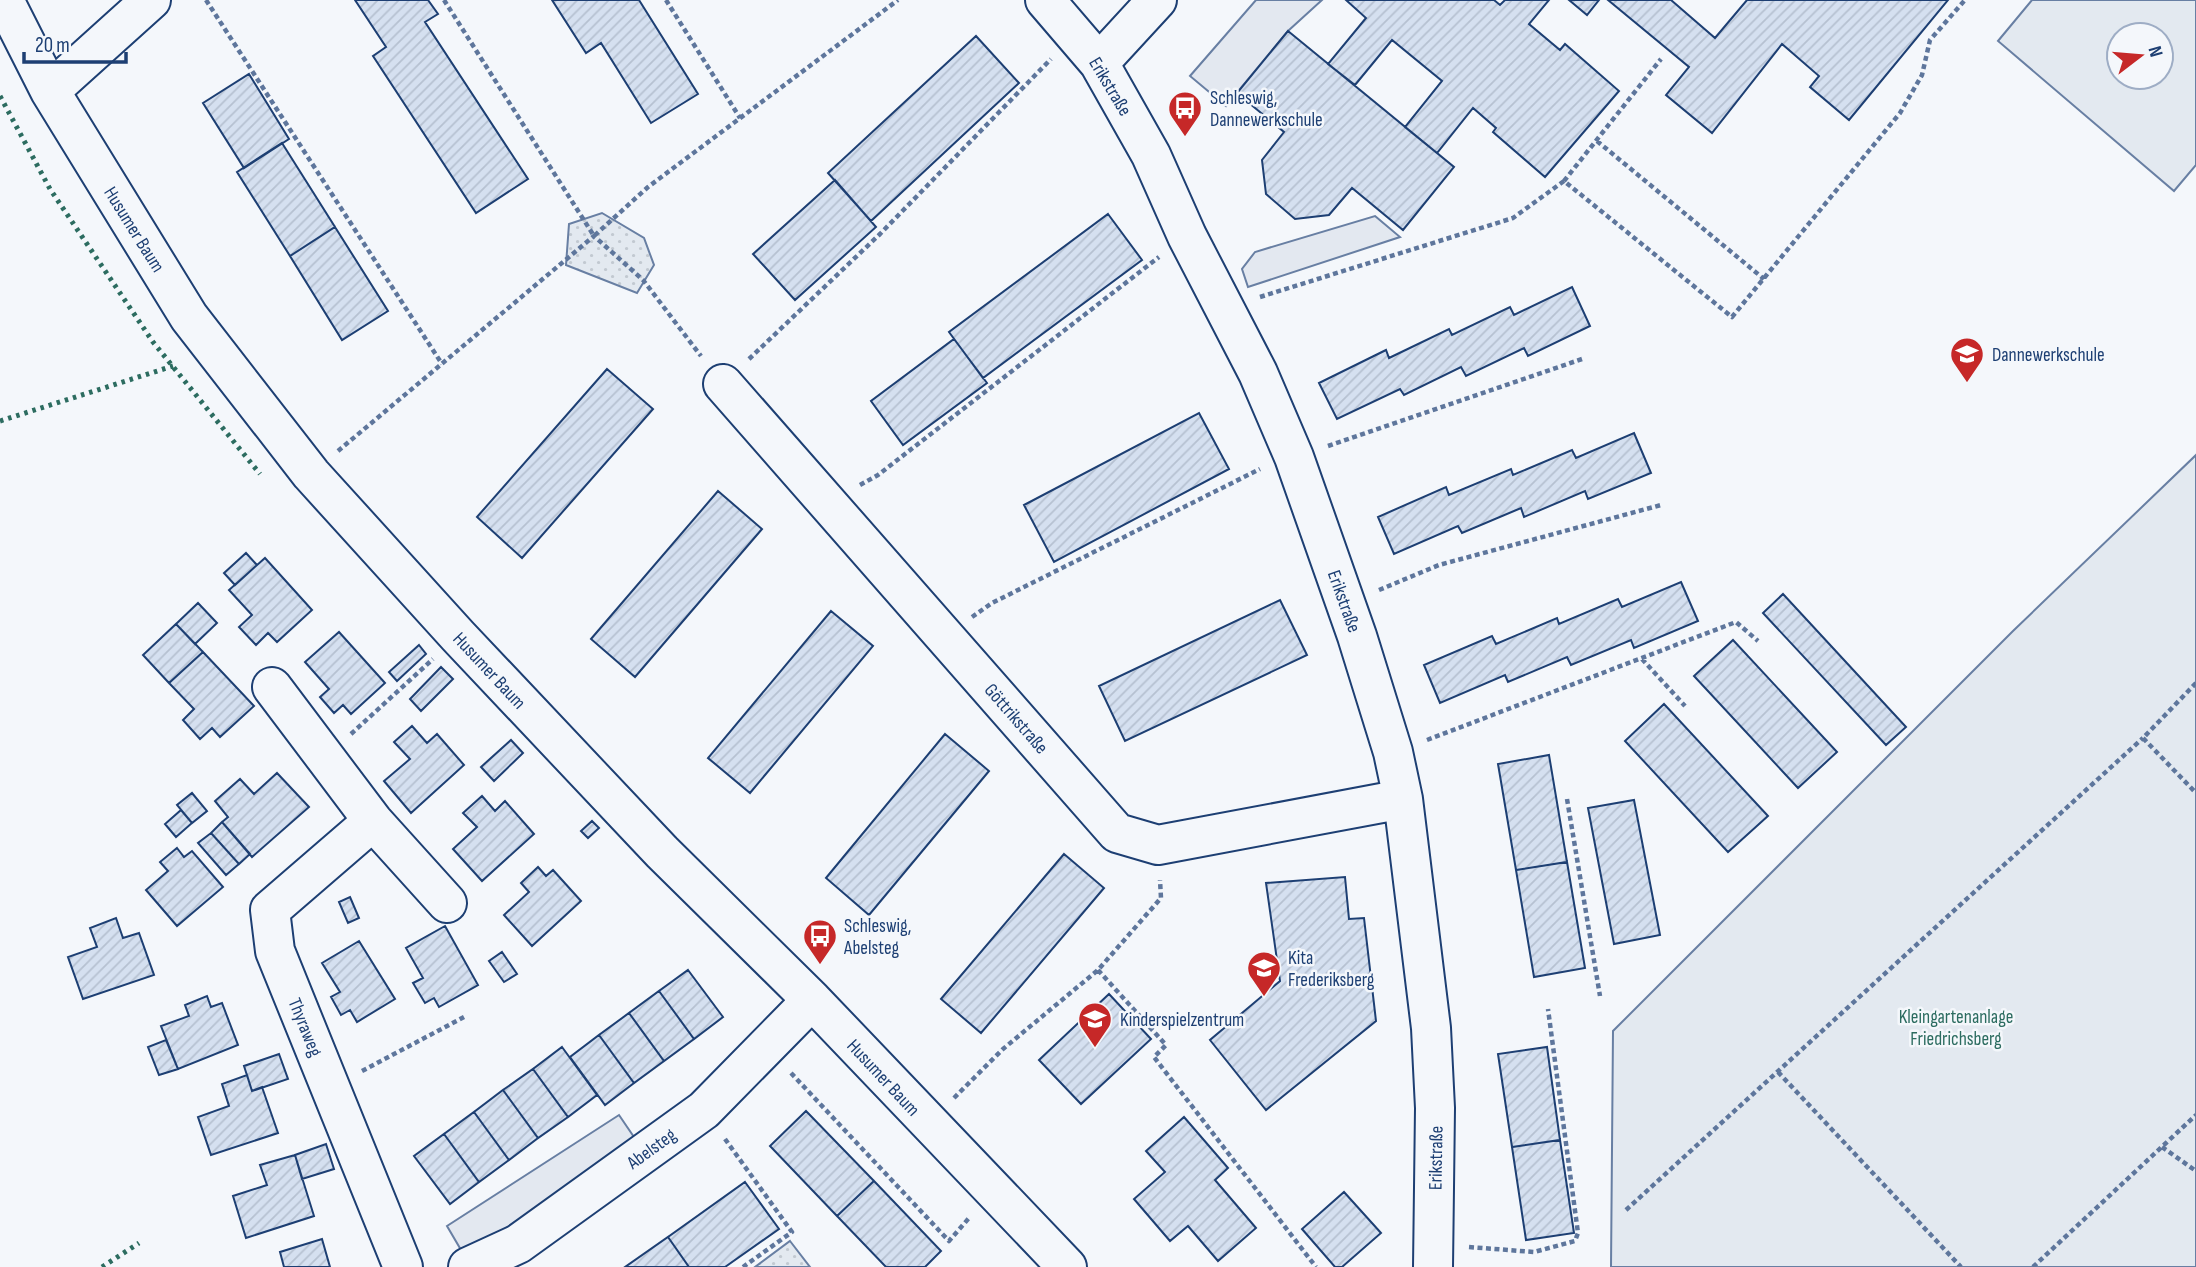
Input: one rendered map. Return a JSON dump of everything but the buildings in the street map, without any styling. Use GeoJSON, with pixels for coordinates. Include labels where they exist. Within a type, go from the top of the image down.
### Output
{"type":"FeatureCollection","features":[{"type":"Feature","properties":{"kind":"street","name":"Husumer Baum"},"geometry":{"type":"LineString","coordinates":[[4,0],[50,91],[189,317],[312,474],[458,636],[662,852],[812,1000],[1067,1267]]}},
{"type":"Feature","properties":{"kind":"street"},"geometry":{"type":"LineString","coordinates":[[50,91],[151,0]]}},
{"type":"Feature","properties":{"kind":"street","name":"Erikstraße"},"geometry":{"type":"LineString","coordinates":[[1045,0],[1099,63],[1151,155],[1187,236],[1258,373],[1294,457],[1346,604],[1393,752],[1403,799],[1431,1028],[1435,1108],[1434,1256]]}},
{"type":"Feature","properties":{"kind":"street"},"geometry":{"type":"LineString","coordinates":[[1099,63],[1157,0]]}},
{"type":"Feature","properties":{"kind":"street","name":"Göttrikstraße"},"geometry":{"type":"LineString","coordinates":[[723,384],[1116,833],[1158,845],[1403,799]]}},
{"type":"Feature","properties":{"kind":"street"},"geometry":{"type":"LineString","coordinates":[[272,688],[373,821],[447,903]]}},
{"type":"Feature","properties":{"kind":"street","name":"Thyraweg"},"geometry":{"type":"LineString","coordinates":[[373,821],[270,910],[275,951],[402,1267]]}},
{"type":"Feature","properties":{"kind":"street","name":"Abelsteg"},"geometry":{"type":"LineString","coordinates":[[468,1267],[518,1244],[704,1110],[812,1000]]}},
{"type":"Feature","properties":{"kind":"path"},"geometry":{"type":"LineString","coordinates":[[206,0],[442,364]]}},
{"type":"Feature","properties":{"kind":"path"},"geometry":{"type":"LineString","coordinates":[[444,0],[594,236],[643,280],[723,384],[880,234],[1075,34]]}},
{"type":"Feature","properties":{"kind":"path"},"geometry":{"type":"LineString","coordinates":[[666,0],[740,118]]}},
{"type":"Feature","properties":{"kind":"path"},"geometry":{"type":"LineString","coordinates":[[312,474],[594,236],[648,187],[897,0]]}},
{"type":"Feature","properties":{"kind":"path"},"geometry":{"type":"LineString","coordinates":[[1564,181],[1732,317],[1900,113],[1922,75],[1930,40],[1965,0]]}},
{"type":"Feature","properties":{"kind":"path"},"geometry":{"type":"LineString","coordinates":[[1226,308],[1513,218],[1564,181],[1661,59]]}},
{"type":"Feature","properties":{"kind":"path"},"geometry":{"type":"LineString","coordinates":[[1597,141],[1764,279]]}},
{"type":"Feature","properties":{"kind":"path"},"geometry":{"type":"LineString","coordinates":[[825,503],[878,475],[1187,236]]}},
{"type":"Feature","properties":{"kind":"path"},"geometry":{"type":"LineString","coordinates":[[946,636],[992,603],[1261,469],[1582,359]]}},
{"type":"Feature","properties":{"kind":"path"},"geometry":{"type":"LineString","coordinates":[[1346,604],[1439,565],[1661,505]]}},
{"type":"Feature","properties":{"kind":"path"},"geometry":{"type":"LineString","coordinates":[[1393,752],[1736,622],[1758,641]]}},
{"type":"Feature","properties":{"kind":"path"},"geometry":{"type":"LineString","coordinates":[[325,758],[458,636]]}},
{"type":"Feature","properties":{"kind":"path"},"geometry":{"type":"LineString","coordinates":[[1642,659],[1685,706]]}},
{"type":"Feature","properties":{"kind":"path"},"geometry":{"type":"LineString","coordinates":[[1626,1210],[2143,737],[2196,683]]}},
{"type":"Feature","properties":{"kind":"path"},"geometry":{"type":"LineString","coordinates":[[2143,737],[2196,793]]}},
{"type":"Feature","properties":{"kind":"path"},"geometry":{"type":"LineString","coordinates":[[1567,799],[1600,996]]}},
{"type":"Feature","properties":{"kind":"path"},"geometry":{"type":"LineString","coordinates":[[951,1101],[1003,1049],[1098,970],[1161,898],[1158,845]]}},
{"type":"Feature","properties":{"kind":"path"},"geometry":{"type":"LineString","coordinates":[[1098,970],[1166,1045],[1154,1057],[1316,1267]]}},
{"type":"Feature","properties":{"kind":"path"},"geometry":{"type":"LineString","coordinates":[[1434,1256],[1534,1252],[1575,1241],[1578,1233],[1548,1009]]}},
{"type":"Feature","properties":{"kind":"path"},"geometry":{"type":"LineString","coordinates":[[330,1088],[464,1017]]}},
{"type":"Feature","properties":{"kind":"path"},"geometry":{"type":"LineString","coordinates":[[766,1047],[949,1241],[994,1191]]}},
{"type":"Feature","properties":{"kind":"path"},"geometry":{"type":"LineString","coordinates":[[1778,1072],[1961,1267]]}},
{"type":"Feature","properties":{"kind":"path"},"geometry":{"type":"LineString","coordinates":[[704,1110],[792,1232],[743,1267]]}},
{"type":"Feature","properties":{"kind":"path"},"geometry":{"type":"LineString","coordinates":[[2033,1267],[2196,1115]]}},
{"type":"Feature","properties":{"kind":"path"},"geometry":{"type":"LineString","coordinates":[[2162,1147],[2196,1171]]}},
{"type":"Feature","properties":{"kind":"green space"},"geometry":{"type":"Polygon","coordinates":[[[2032,0],[2196,0],[2196,165],[2174,191],[1998,41],[2032,0]]]}},
{"type":"Feature","properties":{"kind":"green space"},"geometry":{"type":"Polygon","coordinates":[[[602,213],[644,238],[654,265],[637,293],[566,265],[569,224],[602,213]]]}},
{"type":"Feature","properties":{"kind":"green space","name":"Kleingartenanlage Friedrichsberg"},"geometry":{"type":"Polygon","coordinates":[[[2196,455],[2196,1267],[1611,1267],[1613,1031],[2013,631],[2196,455]]]}},
{"type":"Feature","properties":{"kind":"green space"},"geometry":{"type":"Polygon","coordinates":[[[790,1241],[810,1267],[755,1267],[790,1241]]]}},
{"type":"Feature","properties":{"kind":"shaded area"},"geometry":{"type":"Polygon","coordinates":[[[1256,0],[1322,0],[1288,31],[1226,106],[1190,76],[1256,0]]]}},
{"type":"Feature","properties":{"kind":"shaded area"},"geometry":{"type":"Polygon","coordinates":[[[1375,216],[1400,237],[1248,287],[1242,269],[1255,252],[1375,216]]]}},
{"type":"Feature","properties":{"kind":"shaded area"},"geometry":{"type":"Polygon","coordinates":[[[619,1115],[638,1143],[464,1255],[447,1226],[619,1115]]]}},
{"type":"Feature","properties":{"kind":"hedge"},"geometry":{"type":"LineString","coordinates":[[0,96],[50,189],[153,342],[260,474]]}},
{"type":"Feature","properties":{"kind":"hedge"},"geometry":{"type":"LineString","coordinates":[[0,421],[173,366]]}},
{"type":"Feature","properties":{"kind":"hedge"},"geometry":{"type":"LineString","coordinates":[[102,1267],[139,1243]]}},
{"type":"Feature","properties":{"kind":"place","name":"Schleswig, Dannewerkschule"},"geometry":{"type":"Point","coordinates":[1185,138]}},
{"type":"Feature","properties":{"kind":"place","name":"Dannewerkschule"},"geometry":{"type":"Point","coordinates":[1967,384]}},
{"type":"Feature","properties":{"kind":"place","name":"Schleswig, Abelsteg"},"geometry":{"type":"Point","coordinates":[820,966]}},
{"type":"Feature","properties":{"kind":"place","name":"Kita Frederiksberg"},"geometry":{"type":"Point","coordinates":[1264,998]}},
{"type":"Feature","properties":{"kind":"place","name":"Kinderspielzentrum"},"geometry":{"type":"Point","coordinates":[1095,1049]}}]}
